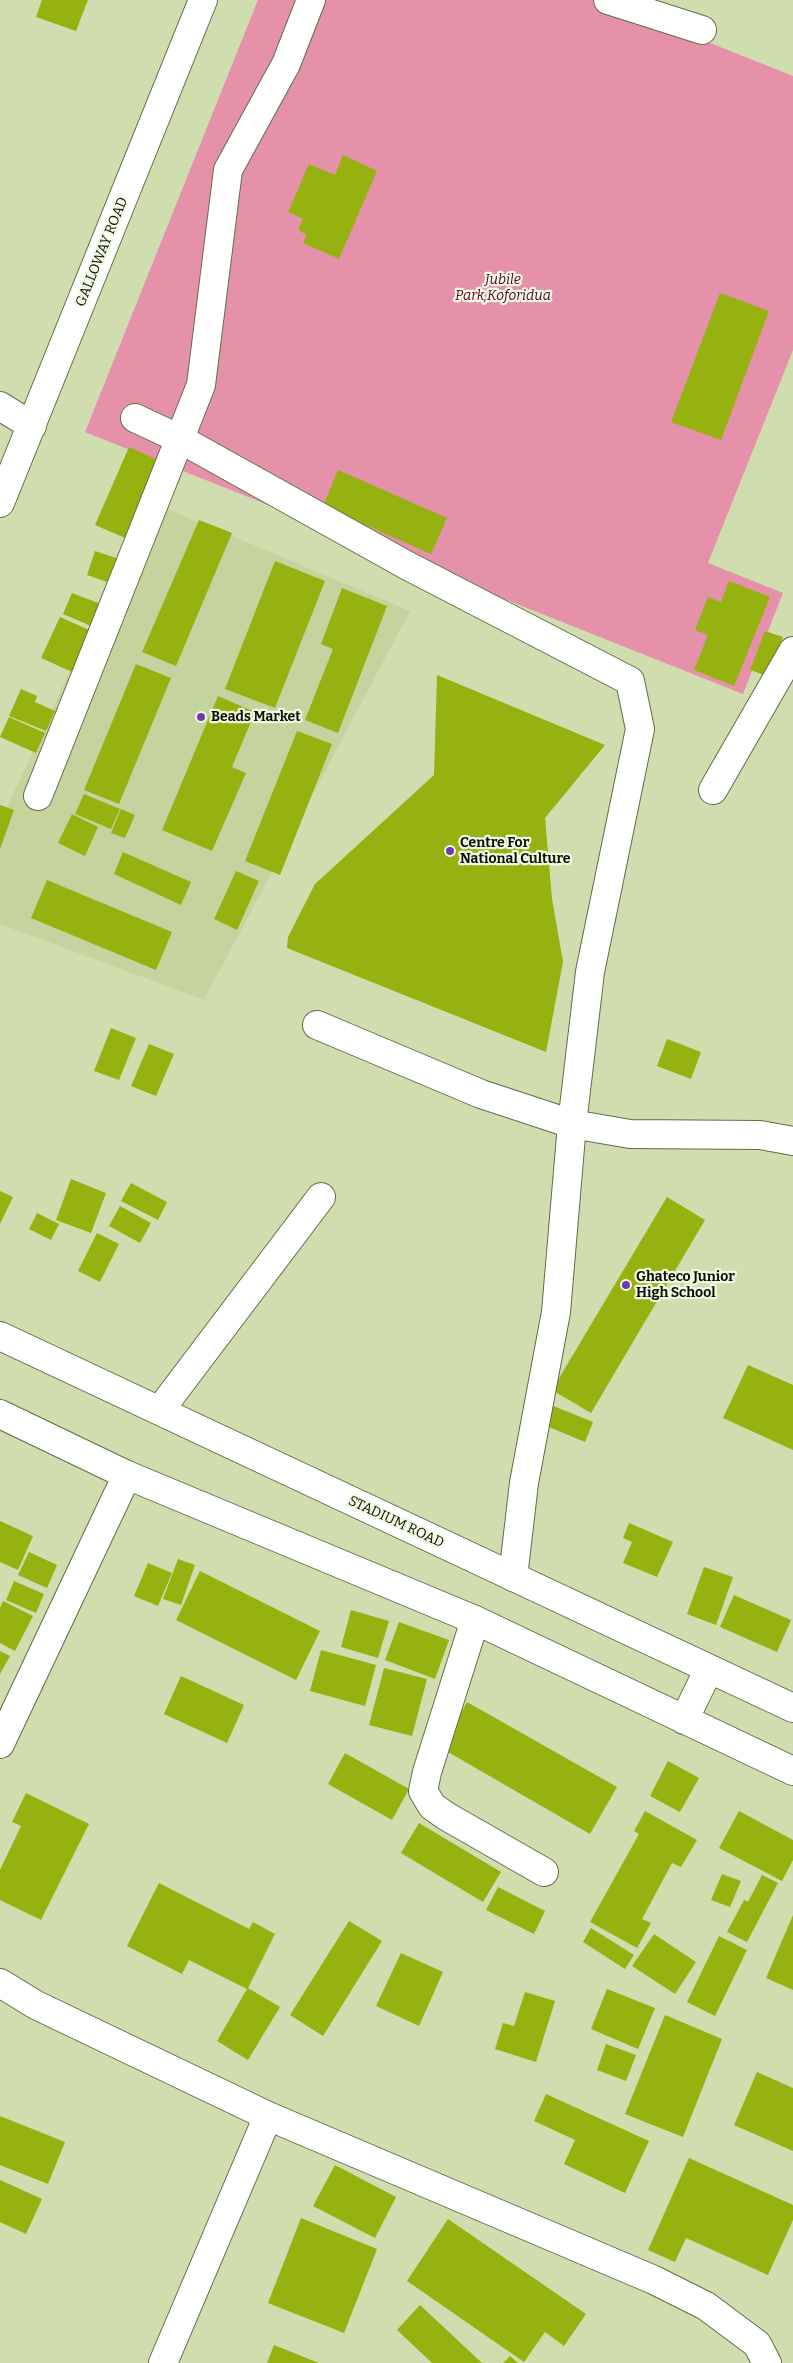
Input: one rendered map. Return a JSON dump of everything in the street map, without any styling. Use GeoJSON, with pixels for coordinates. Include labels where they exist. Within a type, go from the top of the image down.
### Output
{"type":"FeatureCollection","features":[{"type":"Feature","properties":{"kind":"street","name":"GALLOWAY ROAD"},"geometry":{"type":"LineString","coordinates":[[0,503],[203,0]]}},
{"type":"Feature","properties":{"kind":"street"},"geometry":{"type":"LineString","coordinates":[[38,796],[201,385],[228,170],[286,64],[311,0]]}},
{"type":"Feature","properties":{"kind":"street"},"geometry":{"type":"LineString","coordinates":[[608,0],[702,30]]}},
{"type":"Feature","properties":{"kind":"street"},"geometry":{"type":"LineString","coordinates":[[0,406],[32,426]]}},
{"type":"Feature","properties":{"kind":"street"},"geometry":{"type":"LineString","coordinates":[[135,418],[180,439],[408,566],[630,681],[640,729],[590,972],[572,1124],[556,1312],[524,1483],[513,1577]]}},
{"type":"Feature","properties":{"kind":"street"},"geometry":{"type":"LineString","coordinates":[[712,790],[793,651]]}},
{"type":"Feature","properties":{"kind":"street"},"geometry":{"type":"LineString","coordinates":[[317,1025],[481,1094],[572,1124],[630,1134],[760,1135],[793,1141]]}},
{"type":"Feature","properties":{"kind":"street"},"geometry":{"type":"LineString","coordinates":[[160,1410],[321,1197]]}},
{"type":"Feature","properties":{"kind":"street","name":"STADIUM ROAD"},"geometry":{"type":"LineString","coordinates":[[0,1336],[793,1708]]}},
{"type":"Feature","properties":{"kind":"street"},"geometry":{"type":"LineString","coordinates":[[0,1414],[127,1474],[474,1620],[793,1771]]}},
{"type":"Feature","properties":{"kind":"street"},"geometry":{"type":"LineString","coordinates":[[0,1744],[127,1474]]}},
{"type":"Feature","properties":{"kind":"street"},"geometry":{"type":"LineString","coordinates":[[474,1620],[427,1772],[423,1791],[432,1806],[439,1811],[544,1872]]}},
{"type":"Feature","properties":{"kind":"street"},"geometry":{"type":"LineString","coordinates":[[684,1720],[708,1669]]}},
{"type":"Feature","properties":{"kind":"street"},"geometry":{"type":"LineString","coordinates":[[0,1983],[36,2005],[268,2116],[654,2280],[706,2306],[757,2344],[767,2363]]}},
{"type":"Feature","properties":{"kind":"street"},"geometry":{"type":"LineString","coordinates":[[163,2363],[268,2116]]}},
{"type":"Feature","properties":{"kind":"shaded area","name":"Beads Market"},"geometry":{"type":"Polygon","coordinates":[[[149,501],[410,611],[204,1000],[0,924],[0,822],[149,501]]]}},
{"type":"Feature","properties":{"kind":"green space","name":"Jubile Park,Koforidua"},"geometry":{"type":"Polygon","coordinates":[[[258,0],[602,0],[793,76],[793,350],[708,563],[783,593],[743,694],[85,432],[258,0]]]}},
{"type":"Feature","properties":{"kind":"building"},"geometry":{"type":"Polygon","coordinates":[[[42,0],[88,0],[76,31],[36,17],[42,0]]]}},
{"type":"Feature","properties":{"kind":"building"},"geometry":{"type":"Polygon","coordinates":[[[343,155],[377,171],[339,259],[303,243],[307,235],[298,230],[303,219],[288,212],[309,164],[335,175],[343,155]]]}},
{"type":"Feature","properties":{"kind":"building"},"geometry":{"type":"Polygon","coordinates":[[[720,293],[769,311],[721,440],[671,422],[720,293]]]}},
{"type":"Feature","properties":{"kind":"building"},"geometry":{"type":"Polygon","coordinates":[[[129,447],[164,463],[130,540],[95,525],[129,447]]]}},
{"type":"Feature","properties":{"kind":"building"},"geometry":{"type":"Polygon","coordinates":[[[338,470],[447,518],[431,554],[323,506],[338,470]]]}},
{"type":"Feature","properties":{"kind":"building"},"geometry":{"type":"Polygon","coordinates":[[[199,520],[232,533],[176,666],[142,652],[199,520]]]}},
{"type":"Feature","properties":{"kind":"building"},"geometry":{"type":"Polygon","coordinates":[[[95,551],[119,559],[110,583],[87,575],[95,551]]]}},
{"type":"Feature","properties":{"kind":"building"},"geometry":{"type":"Polygon","coordinates":[[[275,561],[325,581],[275,708],[225,689],[275,561]]]}},
{"type":"Feature","properties":{"kind":"building"},"geometry":{"type":"Polygon","coordinates":[[[729,581],[770,597],[734,686],[694,670],[708,635],[695,630],[708,597],[721,602],[729,581]]]}},
{"type":"Feature","properties":{"kind":"building"},"geometry":{"type":"Polygon","coordinates":[[[342,588],[387,606],[338,733],[305,720],[333,649],[321,644],[342,588]]]}},
{"type":"Feature","properties":{"kind":"building"},"geometry":{"type":"Polygon","coordinates":[[[72,593],[101,604],[91,626],[63,614],[72,593]]]}},
{"type":"Feature","properties":{"kind":"building"},"geometry":{"type":"Polygon","coordinates":[[[60,617],[98,634],[79,675],[41,658],[60,617]]]}},
{"type":"Feature","properties":{"kind":"building"},"geometry":{"type":"Polygon","coordinates":[[[765,631],[783,637],[767,676],[750,670],[765,631]]]}},
{"type":"Feature","properties":{"kind":"building"},"geometry":{"type":"Polygon","coordinates":[[[136,664],[171,678],[119,804],[84,790],[136,664]]]}},
{"type":"Feature","properties":{"kind":"building","name":"Centre For National Culture"},"geometry":{"type":"Polygon","coordinates":[[[437,675],[605,745],[545,818],[552,899],[563,962],[546,1052],[287,948],[288,937],[315,884],[434,775],[437,675]]]}},
{"type":"Feature","properties":{"kind":"building"},"geometry":{"type":"Polygon","coordinates":[[[21,689],[37,696],[35,702],[55,711],[46,731],[9,716],[21,689]]]}},
{"type":"Feature","properties":{"kind":"building"},"geometry":{"type":"Polygon","coordinates":[[[218,696],[255,712],[232,767],[246,773],[212,851],[162,830],[218,696]]]}},
{"type":"Feature","properties":{"kind":"building"},"geometry":{"type":"Polygon","coordinates":[[[9,717],[45,733],[36,753],[0,737],[9,717]]]}},
{"type":"Feature","properties":{"kind":"building"},"geometry":{"type":"Polygon","coordinates":[[[297,731],[332,744],[280,875],[245,861],[297,731]]]}},
{"type":"Feature","properties":{"kind":"building"},"geometry":{"type":"Polygon","coordinates":[[[84,794],[120,809],[111,829],[75,814],[84,794]]]}},
{"type":"Feature","properties":{"kind":"building"},"geometry":{"type":"Polygon","coordinates":[[[0,805],[14,810],[0,849],[0,805]]]}},
{"type":"Feature","properties":{"kind":"building"},"geometry":{"type":"Polygon","coordinates":[[[121,809],[135,815],[125,838],[111,833],[121,809]]]}},
{"type":"Feature","properties":{"kind":"building"},"geometry":{"type":"Polygon","coordinates":[[[72,814],[98,827],[85,856],[58,843],[72,814]]]}},
{"type":"Feature","properties":{"kind":"building"},"geometry":{"type":"Polygon","coordinates":[[[123,852],[191,882],[181,905],[114,874],[123,852]]]}},
{"type":"Feature","properties":{"kind":"building"},"geometry":{"type":"Polygon","coordinates":[[[236,871],[259,881],[237,930],[214,919],[236,871]]]}},
{"type":"Feature","properties":{"kind":"building"},"geometry":{"type":"Polygon","coordinates":[[[47,880],[172,932],[156,970],[31,918],[47,880]]]}},
{"type":"Feature","properties":{"kind":"building"},"geometry":{"type":"Polygon","coordinates":[[[111,1028],[136,1038],[119,1080],[94,1071],[111,1028]]]}},
{"type":"Feature","properties":{"kind":"building"},"geometry":{"type":"Polygon","coordinates":[[[667,1039],[701,1052],[691,1079],[657,1066],[667,1039]]]}},
{"type":"Feature","properties":{"kind":"building"},"geometry":{"type":"Polygon","coordinates":[[[149,1044],[174,1054],[156,1096],[131,1086],[149,1044]]]}},
{"type":"Feature","properties":{"kind":"building"},"geometry":{"type":"Polygon","coordinates":[[[71,1179],[106,1193],[91,1233],[56,1220],[71,1179]]]}},
{"type":"Feature","properties":{"kind":"building"},"geometry":{"type":"Polygon","coordinates":[[[131,1183],[167,1202],[158,1220],[121,1201],[131,1183]]]}},
{"type":"Feature","properties":{"kind":"building"},"geometry":{"type":"Polygon","coordinates":[[[0,1191],[13,1197],[0,1224],[0,1191]]]}},
{"type":"Feature","properties":{"kind":"building"},"geometry":{"type":"Polygon","coordinates":[[[667,1197],[705,1220],[591,1413],[552,1390],[667,1197]]]}},
{"type":"Feature","properties":{"kind":"building"},"geometry":{"type":"Polygon","coordinates":[[[120,1206],[151,1223],[140,1243],[109,1226],[120,1206]]]}},
{"type":"Feature","properties":{"kind":"building"},"geometry":{"type":"Polygon","coordinates":[[[37,1213],[59,1224],[51,1240],[29,1229],[37,1213]]]}},
{"type":"Feature","properties":{"kind":"building"},"geometry":{"type":"Polygon","coordinates":[[[97,1233],[119,1244],[100,1282],[78,1271],[97,1233]]]}},
{"type":"Feature","properties":{"kind":"building"},"geometry":{"type":"Polygon","coordinates":[[[748,1365],[793,1385],[793,1450],[723,1418],[748,1365]]]}},
{"type":"Feature","properties":{"kind":"building"},"geometry":{"type":"Polygon","coordinates":[[[551,1405],[593,1422],[585,1442],[544,1425],[551,1405]]]}},
{"type":"Feature","properties":{"kind":"building"},"geometry":{"type":"Polygon","coordinates":[[[0,1521],[33,1536],[18,1570],[0,1562],[0,1521]]]}},
{"type":"Feature","properties":{"kind":"building"},"geometry":{"type":"Polygon","coordinates":[[[629,1523],[673,1542],[657,1577],[623,1563],[632,1542],[623,1538],[629,1523]]]}},
{"type":"Feature","properties":{"kind":"building"},"geometry":{"type":"Polygon","coordinates":[[[29,1552],[57,1565],[47,1588],[18,1575],[29,1552]]]}},
{"type":"Feature","properties":{"kind":"building"},"geometry":{"type":"Polygon","coordinates":[[[178,1559],[195,1565],[181,1605],[163,1599],[178,1559]]]}},
{"type":"Feature","properties":{"kind":"building"},"geometry":{"type":"Polygon","coordinates":[[[148,1563],[172,1573],[158,1606],[134,1596],[148,1563]]]}},
{"type":"Feature","properties":{"kind":"building"},"geometry":{"type":"Polygon","coordinates":[[[704,1567],[733,1577],[716,1625],[687,1614],[704,1567]]]}},
{"type":"Feature","properties":{"kind":"building"},"geometry":{"type":"Polygon","coordinates":[[[200,1571],[320,1631],[296,1680],[176,1620],[200,1571]]]}},
{"type":"Feature","properties":{"kind":"building"},"geometry":{"type":"Polygon","coordinates":[[[14,1581],[44,1594],[36,1613],[6,1600],[14,1581]]]}},
{"type":"Feature","properties":{"kind":"building"},"geometry":{"type":"Polygon","coordinates":[[[734,1595],[791,1620],[777,1652],[720,1627],[734,1595]]]}},
{"type":"Feature","properties":{"kind":"building"},"geometry":{"type":"Polygon","coordinates":[[[3,1601],[33,1616],[15,1651],[0,1643],[0,1608],[3,1601]]]}},
{"type":"Feature","properties":{"kind":"building"},"geometry":{"type":"Polygon","coordinates":[[[351,1610],[389,1621],[378,1658],[341,1647],[351,1610]]]}},
{"type":"Feature","properties":{"kind":"building"},"geometry":{"type":"Polygon","coordinates":[[[399,1622],[449,1640],[435,1679],[385,1660],[399,1622]]]}},
{"type":"Feature","properties":{"kind":"building"},"geometry":{"type":"Polygon","coordinates":[[[321,1650],[376,1665],[365,1706],[310,1691],[321,1650]]]}},
{"type":"Feature","properties":{"kind":"building"},"geometry":{"type":"Polygon","coordinates":[[[0,1651],[10,1656],[0,1674],[0,1651]]]}},
{"type":"Feature","properties":{"kind":"building"},"geometry":{"type":"Polygon","coordinates":[[[384,1668],[427,1679],[412,1736],[369,1725],[384,1668]]]}},
{"type":"Feature","properties":{"kind":"building"},"geometry":{"type":"Polygon","coordinates":[[[181,1676],[244,1705],[227,1743],[164,1714],[181,1676]]]}},
{"type":"Feature","properties":{"kind":"building"},"geometry":{"type":"Polygon","coordinates":[[[467,1702],[617,1787],[590,1834],[441,1748],[467,1702]]]}},
{"type":"Feature","properties":{"kind":"building"},"geometry":{"type":"Polygon","coordinates":[[[345,1753],[409,1789],[392,1820],[328,1784],[345,1753]]]}},
{"type":"Feature","properties":{"kind":"building"},"geometry":{"type":"Polygon","coordinates":[[[668,1761],[699,1778],[680,1812],[650,1796],[668,1761]]]}},
{"type":"Feature","properties":{"kind":"building"},"geometry":{"type":"Polygon","coordinates":[[[26,1793],[89,1824],[41,1920],[0,1900],[0,1870],[21,1826],[12,1822],[26,1793]]]}},
{"type":"Feature","properties":{"kind":"building"},"geometry":{"type":"Polygon","coordinates":[[[645,1811],[697,1840],[681,1867],[672,1863],[642,1919],[651,1923],[637,1948],[590,1922],[639,1834],[634,1831],[645,1811]]]}},
{"type":"Feature","properties":{"kind":"building"},"geometry":{"type":"Polygon","coordinates":[[[739,1811],[793,1840],[793,1860],[782,1881],[719,1848],[739,1811]]]}},
{"type":"Feature","properties":{"kind":"building"},"geometry":{"type":"Polygon","coordinates":[[[419,1823],[501,1872],[483,1902],[401,1853],[419,1823]]]}},
{"type":"Feature","properties":{"kind":"building"},"geometry":{"type":"Polygon","coordinates":[[[722,1874],[741,1881],[730,1907],[711,1900],[722,1874]]]}},
{"type":"Feature","properties":{"kind":"building"},"geometry":{"type":"Polygon","coordinates":[[[762,1875],[778,1883],[747,1942],[727,1932],[744,1900],[748,1902],[762,1875]]]}},
{"type":"Feature","properties":{"kind":"building"},"geometry":{"type":"Polygon","coordinates":[[[159,1883],[249,1929],[253,1922],[275,1934],[248,1988],[280,2007],[248,2060],[217,2041],[247,1989],[189,1960],[182,1974],[127,1946],[159,1883]]]}},
{"type":"Feature","properties":{"kind":"building"},"geometry":{"type":"Polygon","coordinates":[[[498,1887],[545,1911],[534,1934],[486,1910],[498,1887]]]}},
{"type":"Feature","properties":{"kind":"building"},"geometry":{"type":"Polygon","coordinates":[[[793,1915],[793,1990],[766,1978],[793,1915]]]}},
{"type":"Feature","properties":{"kind":"building"},"geometry":{"type":"Polygon","coordinates":[[[349,1921],[382,1941],[323,2036],[290,2015],[349,1921]]]}},
{"type":"Feature","properties":{"kind":"building"},"geometry":{"type":"Polygon","coordinates":[[[591,1928],[634,1955],[625,1969],[583,1942],[591,1928]]]}},
{"type":"Feature","properties":{"kind":"building"},"geometry":{"type":"Polygon","coordinates":[[[654,1934],[696,1962],[675,1994],[632,1966],[654,1934]]]}},
{"type":"Feature","properties":{"kind":"building"},"geometry":{"type":"Polygon","coordinates":[[[719,1936],[747,1950],[715,2016],[687,2002],[719,1936]]]}},
{"type":"Feature","properties":{"kind":"building"},"geometry":{"type":"Polygon","coordinates":[[[401,1953],[443,1972],[419,2026],[376,2006],[401,1953]]]}},
{"type":"Feature","properties":{"kind":"building"},"geometry":{"type":"Polygon","coordinates":[[[607,1989],[655,2008],[638,2049],[591,2029],[607,1989]]]}},
{"type":"Feature","properties":{"kind":"building"},"geometry":{"type":"Polygon","coordinates":[[[525,1992],[555,2001],[536,2062],[495,2049],[503,2023],[514,2026],[525,1992]]]}},
{"type":"Feature","properties":{"kind":"building"},"geometry":{"type":"Polygon","coordinates":[[[665,2015],[722,2039],[683,2137],[625,2114],[665,2015]]]}},
{"type":"Feature","properties":{"kind":"building"},"geometry":{"type":"Polygon","coordinates":[[[606,2044],[636,2055],[626,2081],[597,2070],[606,2044]]]}},
{"type":"Feature","properties":{"kind":"building"},"geometry":{"type":"Polygon","coordinates":[[[757,2072],[793,2088],[793,2151],[734,2125],[757,2072]]]}},
{"type":"Feature","properties":{"kind":"building"},"geometry":{"type":"Polygon","coordinates":[[[546,2094],[649,2141],[625,2193],[564,2164],[575,2140],[534,2121],[546,2094]]]}},
{"type":"Feature","properties":{"kind":"building"},"geometry":{"type":"Polygon","coordinates":[[[0,2116],[65,2142],[48,2184],[0,2165],[0,2116]]]}},
{"type":"Feature","properties":{"kind":"building"},"geometry":{"type":"Polygon","coordinates":[[[689,2158],[793,2205],[793,2220],[768,2275],[686,2238],[675,2262],[648,2250],[689,2158]]]}},
{"type":"Feature","properties":{"kind":"building"},"geometry":{"type":"Polygon","coordinates":[[[335,2165],[396,2197],[375,2238],[313,2206],[335,2165]]]}},
{"type":"Feature","properties":{"kind":"building"},"geometry":{"type":"Polygon","coordinates":[[[0,2180],[42,2199],[26,2234],[0,2222],[0,2180]]]}},
{"type":"Feature","properties":{"kind":"building"},"geometry":{"type":"Polygon","coordinates":[[[301,2218],[377,2249],[344,2333],[268,2303],[301,2218]]]}},
{"type":"Feature","properties":{"kind":"building"},"geometry":{"type":"Polygon","coordinates":[[[448,2219],[586,2314],[564,2346],[545,2332],[524,2362],[407,2281],[448,2219]]]}},
{"type":"Feature","properties":{"kind":"building"},"geometry":{"type":"Polygon","coordinates":[[[420,2305],[482,2363],[432,2363],[397,2330],[420,2305]]]}},
{"type":"Feature","properties":{"kind":"building"},"geometry":{"type":"Polygon","coordinates":[[[274,2345],[319,2363],[267,2363],[274,2345]]]}},
{"type":"Feature","properties":{"kind":"building"},"geometry":{"type":"Polygon","coordinates":[[[510,2356],[518,2363],[503,2363],[510,2356]]]}},
{"type":"Feature","properties":{"kind":"place","name":"Beads Market"},"geometry":{"type":"Point","coordinates":[201,717]}},
{"type":"Feature","properties":{"kind":"place","name":"Centre For National Culture"},"geometry":{"type":"Point","coordinates":[450,851]}},
{"type":"Feature","properties":{"kind":"place","name":"Ghateco Junior High School"},"geometry":{"type":"Point","coordinates":[626,1285]}}]}
